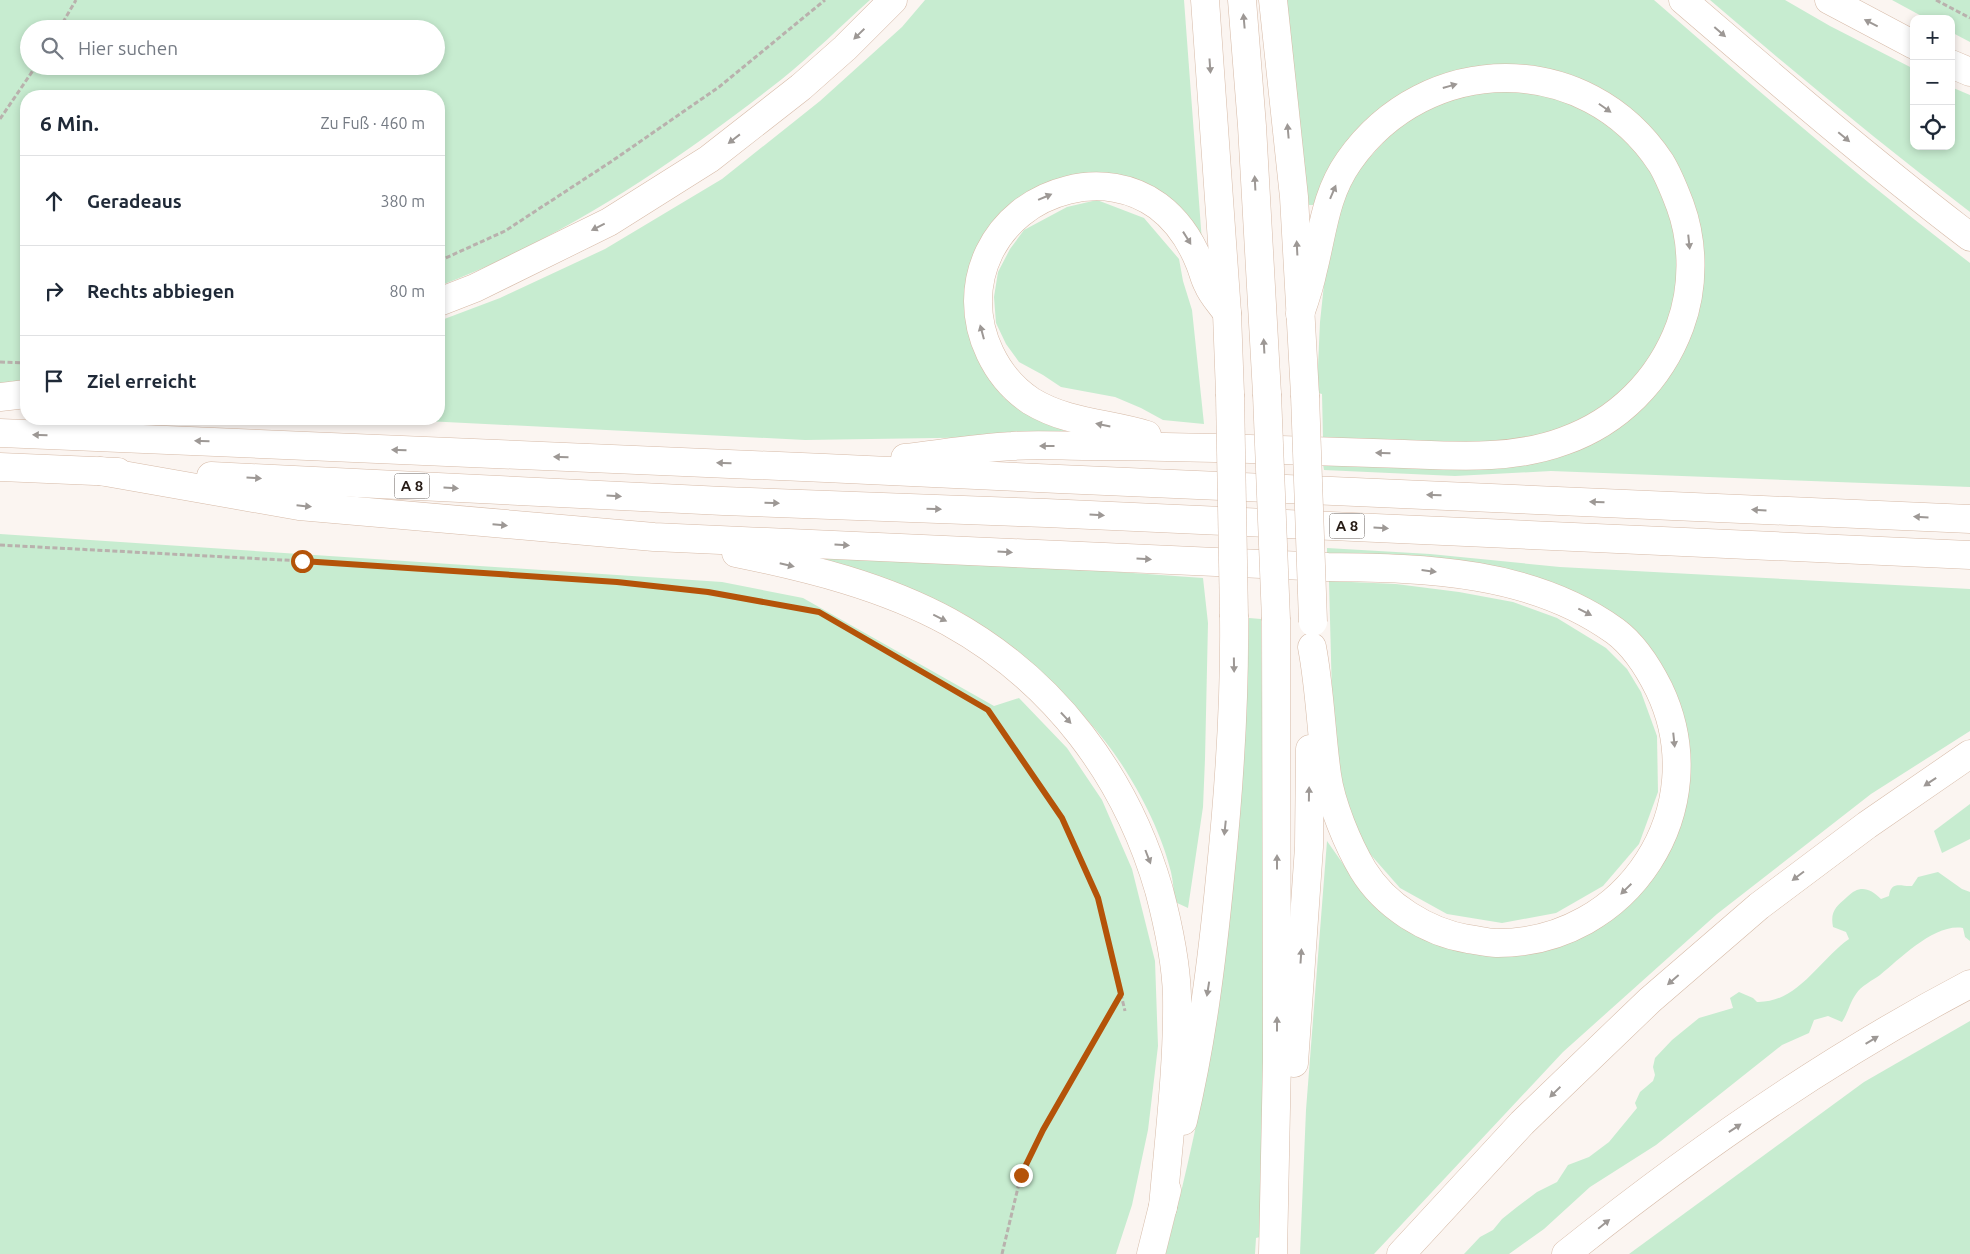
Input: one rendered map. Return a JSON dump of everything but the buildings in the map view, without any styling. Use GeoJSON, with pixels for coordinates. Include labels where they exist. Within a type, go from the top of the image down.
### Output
{"type":"FeatureCollection","features":[{"type":"Feature","properties":{"kind":"highway"},"geometry":{"type":"LineString","coordinates":[[445,300],[475,288],[609,222],[709,159],[801,87],[845,48],[893,0]]}},
{"type":"Feature","properties":{"kind":"highway"},"geometry":{"type":"LineString","coordinates":[[1151,1254],[1195,1072],[1212,961],[1228,792],[1234,686],[1227,313],[1205,0]]}},
{"type":"Feature","properties":{"kind":"highway"},"geometry":{"type":"LineString","coordinates":[[1242,0],[1252,126],[1267,394],[1276,620],[1277,1060],[1274,1235]]}},
{"type":"Feature","properties":{"kind":"highway"},"geometry":{"type":"LineString","coordinates":[[1273,0],[1289,144],[1305,394],[1312,634],[1309,847],[1292,1085],[1274,1235]]}},
{"type":"Feature","properties":{"kind":"highway"},"geometry":{"type":"LineString","coordinates":[[1683,0],[1914,194],[1970,237]]}},
{"type":"Feature","properties":{"kind":"highway"},"geometry":{"type":"LineString","coordinates":[[1829,0],[1910,43]]}},
{"type":"Feature","properties":{"kind":"highway"},"geometry":{"type":"LineString","coordinates":[[1955,66],[1970,72]]}},
{"type":"Feature","properties":{"kind":"highway"},"geometry":{"type":"LineString","coordinates":[[825,468],[1012,446],[1184,446],[1466,456],[1517,453],[1561,443],[1577,436],[1619,411],[1643,389],[1661,366],[1672,345],[1686,305],[1690,285],[1689,239],[1679,202],[1662,164],[1630,127],[1597,102],[1556,85],[1530,80],[1510,78],[1482,79],[1461,83],[1435,91],[1416,100],[1376,130],[1351,158],[1337,183],[1324,214],[1314,269],[1300,314]]}},
{"type":"Feature","properties":{"kind":"highway"},"geometry":{"type":"LineString","coordinates":[[1184,446],[1144,434],[1070,418],[1044,408],[1017,390],[995,364],[984,340],[977,304],[978,288],[988,254],[999,235],[1023,210],[1040,199],[1057,193],[1096,185],[1123,190],[1158,206],[1172,219],[1190,241],[1208,286],[1227,313]]}},
{"type":"Feature","properties":{"kind":"highway"},"geometry":{"type":"LineString","coordinates":[[0,397],[20,395]]}},
{"type":"Feature","properties":{"kind":"highway","name":"A 8"},"geometry":{"type":"LineString","coordinates":[[0,433],[1970,519]]}},
{"type":"Feature","properties":{"kind":"highway","name":"A 8"},"geometry":{"type":"LineString","coordinates":[[0,467],[723,501],[1046,513],[1970,555]]}},
{"type":"Feature","properties":{"kind":"highway"},"geometry":{"type":"LineString","coordinates":[[100,471],[299,506],[654,537],[1318,567],[1401,568],[1496,579],[1537,590],[1588,613],[1618,634],[1643,661],[1666,705],[1673,728],[1676,784],[1670,816],[1655,852],[1632,884],[1606,909],[1570,928],[1535,939],[1495,943],[1450,936],[1415,921],[1388,899],[1364,872],[1344,834],[1327,778],[1312,634]]}},
{"type":"Feature","properties":{"kind":"highway"},"geometry":{"type":"LineString","coordinates":[[654,537],[822,573],[888,594],[920,608],[948,622],[1000,656],[1044,694],[1079,732],[1104,766],[1132,816],[1150,863],[1169,925],[1177,995],[1163,1207]]}},
{"type":"Feature","properties":{"kind":"highway"},"geometry":{"type":"LineString","coordinates":[[1401,1254],[1522,1123],[1650,1000],[1759,906],[1866,825],[1970,754]]}},
{"type":"Feature","properties":{"kind":"highway"},"geometry":{"type":"LineString","coordinates":[[1566,1254],[1622,1209],[1730,1132],[1837,1061],[1970,984]]}},
{"type":"Feature","properties":{"kind":"path"},"geometry":{"type":"LineString","coordinates":[[64,20],[76,0]]}},
{"type":"Feature","properties":{"kind":"path"},"geometry":{"type":"LineString","coordinates":[[445,258],[506,231],[604,166],[718,87],[825,0]]}},
{"type":"Feature","properties":{"kind":"path"},"geometry":{"type":"LineString","coordinates":[[1936,0],[1970,18]]}},
{"type":"Feature","properties":{"kind":"path"},"geometry":{"type":"LineString","coordinates":[[0,119],[30,75]]}},
{"type":"Feature","properties":{"kind":"path"},"geometry":{"type":"LineString","coordinates":[[0,362],[20,362]]}},
{"type":"Feature","properties":{"kind":"path"},"geometry":{"type":"LineString","coordinates":[[0,544],[302,561],[617,582],[708,592],[819,612],[988,710],[1062,818],[1098,898],[1125,1011]]}},
{"type":"Feature","properties":{"kind":"path"},"geometry":{"type":"LineString","coordinates":[[1002,1254],[1021,1175],[1043,1130],[1121,994]]}},
{"type":"Feature","properties":{"kind":"green space"},"geometry":{"type":"Polygon","coordinates":[[[0,0],[870,0],[782,79],[660,168],[618,196],[575,221],[485,267],[445,284],[445,90],[20,90],[20,386],[0,388],[0,0]]]}},
{"type":"Feature","properties":{"kind":"green space"},"geometry":{"type":"Polygon","coordinates":[[[925,0],[1184,0],[1202,242],[1129,182],[993,226],[989,373],[1004,398],[1043,419],[1063,425],[1064,436],[805,440],[445,422],[445,319],[500,298],[605,249],[722,179],[820,101],[902,27],[925,0]]]}},
{"type":"Feature","properties":{"kind":"green space"},"geometry":{"type":"Polygon","coordinates":[[[1284,0],[1654,0],[1810,134],[1970,263],[1970,487],[1551,471],[1455,476],[1324,470],[1323,464],[1429,469],[1629,420],[1651,399],[1663,384],[1692,327],[1665,147],[1632,111],[1603,91],[1573,77],[1531,67],[1492,65],[1457,70],[1418,85],[1390,101],[1364,124],[1338,154],[1315,202],[1313,205],[1309,205],[1307,203],[1284,0]]]}},
{"type":"Feature","properties":{"kind":"green space"},"geometry":{"type":"Polygon","coordinates":[[[1710,0],[1785,0],[1830,26],[1910,67],[1910,150],[1955,150],[1955,89],[1970,95],[1970,212],[1838,108],[1710,0]]]}},
{"type":"Feature","properties":{"kind":"green space"},"geometry":{"type":"Polygon","coordinates":[[[1892,0],[1970,0],[1970,42],[1955,34],[1955,15],[1920,15],[1892,0]]]}},
{"type":"Feature","properties":{"kind":"green space"},"geometry":{"type":"Polygon","coordinates":[[[1491,91],[1549,97],[1583,109],[1626,142],[1657,182],[1673,228],[1677,276],[1668,322],[1645,365],[1610,402],[1563,428],[1546,434],[1511,441],[1457,443],[1323,439],[1322,394],[1318,393],[1317,388],[1320,322],[1327,256],[1345,193],[1359,169],[1394,131],[1414,116],[1460,96],[1491,91]]]}},
{"type":"Feature","properties":{"kind":"green space"},"geometry":{"type":"Polygon","coordinates":[[[1097,200],[1144,218],[1179,259],[1183,281],[1192,310],[1204,424],[1163,420],[1115,397],[1061,387],[1019,362],[1006,344],[996,323],[994,297],[998,272],[1010,249],[1024,230],[1067,207],[1097,200]]]}},
{"type":"Feature","properties":{"kind":"green space"},"geometry":{"type":"Polygon","coordinates":[[[0,534],[722,582],[803,598],[994,706],[1019,698],[1067,748],[1102,800],[1132,869],[1155,961],[1158,1046],[1148,1130],[1132,1205],[1116,1254],[0,1254],[0,534]]]}},
{"type":"Feature","properties":{"kind":"green space"},"geometry":{"type":"Polygon","coordinates":[[[1327,548],[1430,554],[1560,567],[1970,589],[1970,731],[1871,794],[1717,914],[1563,1052],[1374,1254],[1300,1254],[1306,1110],[1327,841],[1353,878],[1408,930],[1584,932],[1685,787],[1617,622],[1327,555],[1327,548]]]}},
{"type":"Feature","properties":{"kind":"green space"},"geometry":{"type":"Polygon","coordinates":[[[799,556],[1021,565],[1203,578],[1208,623],[1203,807],[1188,908],[1175,902],[1172,875],[1158,833],[1139,792],[1115,754],[1085,718],[1034,667],[998,637],[959,611],[954,616],[799,556]]]}},
{"type":"Feature","properties":{"kind":"green space"},"geometry":{"type":"Polygon","coordinates":[[[1329,581],[1396,584],[1459,592],[1513,602],[1557,618],[1606,648],[1627,669],[1641,692],[1657,736],[1658,792],[1639,844],[1603,886],[1556,913],[1502,923],[1447,914],[1400,888],[1363,846],[1343,795],[1333,735],[1329,581]]]}},
{"type":"Feature","properties":{"kind":"green space"},"geometry":{"type":"Polygon","coordinates":[[[1249,618],[1261,619],[1265,965],[1260,1237],[1256,1238],[1255,1254],[1165,1254],[1202,1098],[1227,939],[1236,859],[1242,778],[1249,618]]]}},
{"type":"Feature","properties":{"kind":"green space"},"geometry":{"type":"Polygon","coordinates":[[[1970,804],[1970,839],[1942,853],[1934,831],[1970,804]]]}},
{"type":"Feature","properties":{"kind":"green space"},"geometry":{"type":"Polygon","coordinates":[[[1938,872],[1962,889],[1970,892],[1970,941],[1965,937],[1963,928],[1952,928],[1930,936],[1861,988],[1854,997],[1842,1022],[1828,1016],[1814,1020],[1809,1033],[1782,1045],[1656,1145],[1590,1187],[1544,1229],[1509,1254],[1464,1254],[1480,1237],[1493,1230],[1502,1219],[1517,1207],[1537,1192],[1557,1182],[1568,1165],[1589,1157],[1609,1142],[1637,1108],[1635,1103],[1640,1092],[1653,1081],[1655,1058],[1672,1040],[1699,1018],[1733,1008],[1730,998],[1739,992],[1753,998],[1757,1002],[1771,1000],[1784,996],[1807,979],[1849,939],[1846,932],[1833,927],[1832,917],[1837,907],[1851,893],[1864,889],[1881,899],[1889,896],[1892,888],[1897,885],[1912,886],[1918,877],[1938,872]]]}},
{"type":"Feature","properties":{"kind":"green space"},"geometry":{"type":"Polygon","coordinates":[[[1970,1021],[1970,1254],[1629,1254],[1864,1082],[1970,1021]]]}},
{"type":"Feature","properties":{"kind":"route"},"geometry":{"type":"LineString","coordinates":[[302,561],[617,582],[708,592],[819,612],[988,710],[1062,818],[1098,898],[1121,994],[1043,1130],[1021,1175]]}}]}
